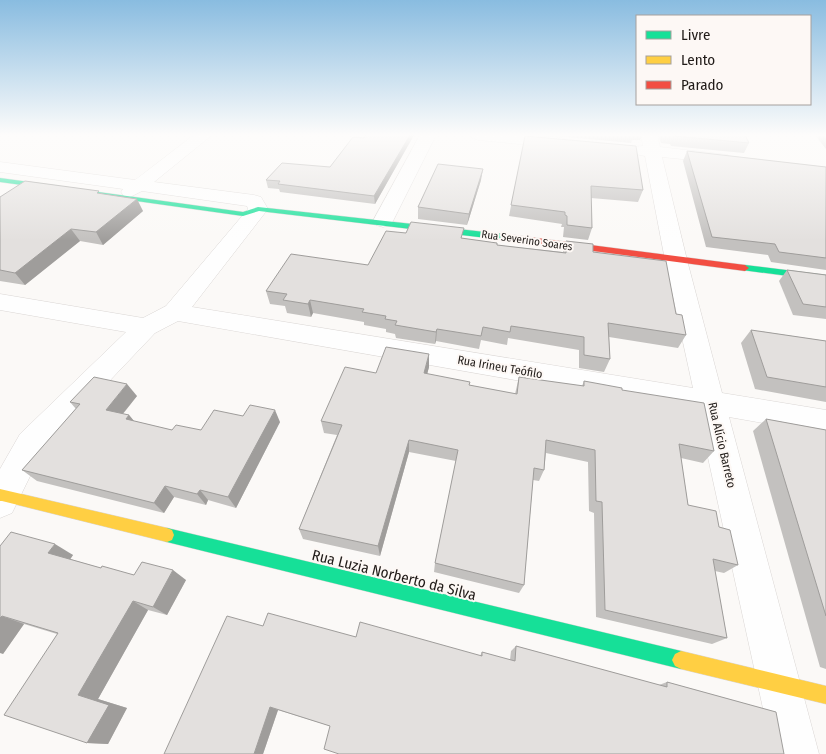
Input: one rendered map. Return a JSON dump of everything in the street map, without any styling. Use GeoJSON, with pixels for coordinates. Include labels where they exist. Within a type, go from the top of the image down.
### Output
{"type":"FeatureCollection","features":[{"type":"Feature","properties":{"kind":"street","name":"Rua Severino Soares"},"geometry":{"type":"LineString","coordinates":[[1,175],[21,170]]}},
{"type":"Feature","properties":{"kind":"street","name":"Rua Severino Soares"},"geometry":{"type":"LineString","coordinates":[[23,170],[254,201],[258,209]]}},
{"type":"Feature","properties":{"kind":"street"},"geometry":{"type":"LineString","coordinates":[[123,197],[159,170]]}},
{"type":"Feature","properties":{"kind":"street"},"geometry":{"type":"LineString","coordinates":[[383,221],[410,170]]}},
{"type":"Feature","properties":{"kind":"street","name":"Rua Alício Barreto"},"geometry":{"type":"LineString","coordinates":[[657,170],[676,260],[713,404],[796,754]]}},
{"type":"Feature","properties":{"kind":"street","name":"Rua Severino Soares"},"geometry":{"type":"LineString","coordinates":[[1,175],[74,190]]}},
{"type":"Feature","properties":{"kind":"street","name":"Rua Severino Soares"},"geometry":{"type":"LineString","coordinates":[[94,193],[243,214],[258,209],[383,221],[826,278]]}},
{"type":"Feature","properties":{"kind":"street"},"geometry":{"type":"LineString","coordinates":[[1,498],[31,443],[146,327],[175,312],[258,209]]}},
{"type":"Feature","properties":{"kind":"street"},"geometry":{"type":"LineString","coordinates":[[0,302],[146,327]]}},
{"type":"Feature","properties":{"kind":"street","name":"Rua Irineu Teófilo"},"geometry":{"type":"LineString","coordinates":[[175,312],[826,422]]}},
{"type":"Feature","properties":{"kind":"street","name":"Rua Luzia Norberto da Silva"},"geometry":{"type":"LineString","coordinates":[[1,498],[826,695]]}},
{"type":"Feature","properties":{"kind":"building"},"geometry":{"type":"Polygon","coordinates":[[[275,170],[389,170],[374,196],[278,184],[280,181],[266,180],[275,170]]]}},
{"type":"Feature","properties":{"kind":"building"},"geometry":{"type":"Polygon","coordinates":[[[435,170],[483,170],[469,214],[418,207],[435,170]]]}},
{"type":"Feature","properties":{"kind":"building"},"geometry":{"type":"Polygon","coordinates":[[[518,170],[640,170],[643,190],[591,186],[592,228],[567,225],[565,212],[511,205],[518,170]]]}},
{"type":"Feature","properties":{"kind":"building"},"geometry":{"type":"Polygon","coordinates":[[[693,170],[826,170],[826,258],[779,252],[775,244],[712,237],[693,170]]]}},
{"type":"Feature","properties":{"kind":"building"},"geometry":{"type":"Polygon","coordinates":[[[25,181],[99,191],[97,193],[137,199],[96,232],[71,229],[15,273],[0,270],[0,197],[25,181]]]}},
{"type":"Feature","properties":{"kind":"building"},"geometry":{"type":"Polygon","coordinates":[[[411,222],[464,228],[461,238],[497,243],[497,245],[566,253],[566,241],[593,244],[593,252],[666,261],[676,314],[682,315],[686,335],[608,323],[610,359],[584,355],[584,337],[511,326],[510,332],[483,327],[481,336],[437,329],[436,332],[395,325],[397,321],[385,319],[386,316],[362,312],[364,309],[310,300],[308,304],[283,300],[287,294],[266,291],[291,254],[368,265],[386,231],[406,233],[411,222]]]}},
{"type":"Feature","properties":{"kind":"building"},"geometry":{"type":"Polygon","coordinates":[[[787,270],[826,275],[826,307],[803,304],[787,270]]]}},
{"type":"Feature","properties":{"kind":"building"},"geometry":{"type":"Polygon","coordinates":[[[751,330],[826,341],[826,387],[767,377],[751,330]]]}},
{"type":"Feature","properties":{"kind":"building"},"geometry":{"type":"Polygon","coordinates":[[[386,347],[429,354],[424,373],[470,382],[469,385],[517,394],[519,377],[584,386],[584,381],[622,388],[622,390],[704,403],[714,451],[679,444],[688,505],[716,511],[719,527],[730,530],[738,565],[713,559],[727,638],[605,610],[602,502],[596,501],[595,450],[546,440],[544,470],[534,468],[524,585],[435,563],[458,450],[409,440],[378,546],[299,529],[342,425],[321,421],[345,367],[376,373],[386,347]]]}},
{"type":"Feature","properties":{"kind":"building"},"geometry":{"type":"Polygon","coordinates":[[[94,377],[127,384],[106,410],[129,415],[126,419],[172,430],[176,425],[201,430],[214,410],[243,416],[250,405],[275,410],[228,497],[200,490],[197,494],[165,486],[154,503],[22,470],[80,404],[70,402],[94,377]]]}},
{"type":"Feature","properties":{"kind":"building"},"geometry":{"type":"Polygon","coordinates":[[[766,419],[826,430],[826,616],[766,419]]]}},
{"type":"Feature","properties":{"kind":"building"},"geometry":{"type":"Polygon","coordinates":[[[11,532],[55,544],[48,553],[101,568],[102,566],[134,575],[142,562],[173,570],[153,607],[133,601],[78,695],[109,705],[87,743],[4,715],[58,633],[2,616],[0,618],[0,546],[11,532]]]}},
{"type":"Feature","properties":{"kind":"building"},"geometry":{"type":"Polygon","coordinates":[[[268,613],[356,637],[360,622],[482,656],[482,652],[515,661],[516,646],[667,687],[667,682],[776,712],[784,754],[339,754],[324,749],[330,726],[270,707],[254,754],[164,754],[227,616],[263,626],[268,613]]]}},
{"type":"Feature","properties":{"kind":"traffic: fast"},"geometry":{"type":"LineString","coordinates":[[0,180],[59,188]]}},
{"type":"Feature","properties":{"kind":"traffic: fast"},"geometry":{"type":"LineString","coordinates":[[101,194],[243,214],[258,209],[513,238]]}},
{"type":"Feature","properties":{"kind":"traffic: fast"},"geometry":{"type":"LineString","coordinates":[[745,268],[826,278]]}},
{"type":"Feature","properties":{"kind":"traffic: fast"},"geometry":{"type":"LineString","coordinates":[[167,535],[681,660]]}},
{"type":"Feature","properties":{"kind":"traffic: slow"},"geometry":{"type":"LineString","coordinates":[[2,495],[167,535]]}},
{"type":"Feature","properties":{"kind":"traffic: slow"},"geometry":{"type":"LineString","coordinates":[[681,660],[826,695]]}},
{"type":"Feature","properties":{"kind":"traffic: jam"},"geometry":{"type":"LineString","coordinates":[[513,238],[745,268]]}}]}
